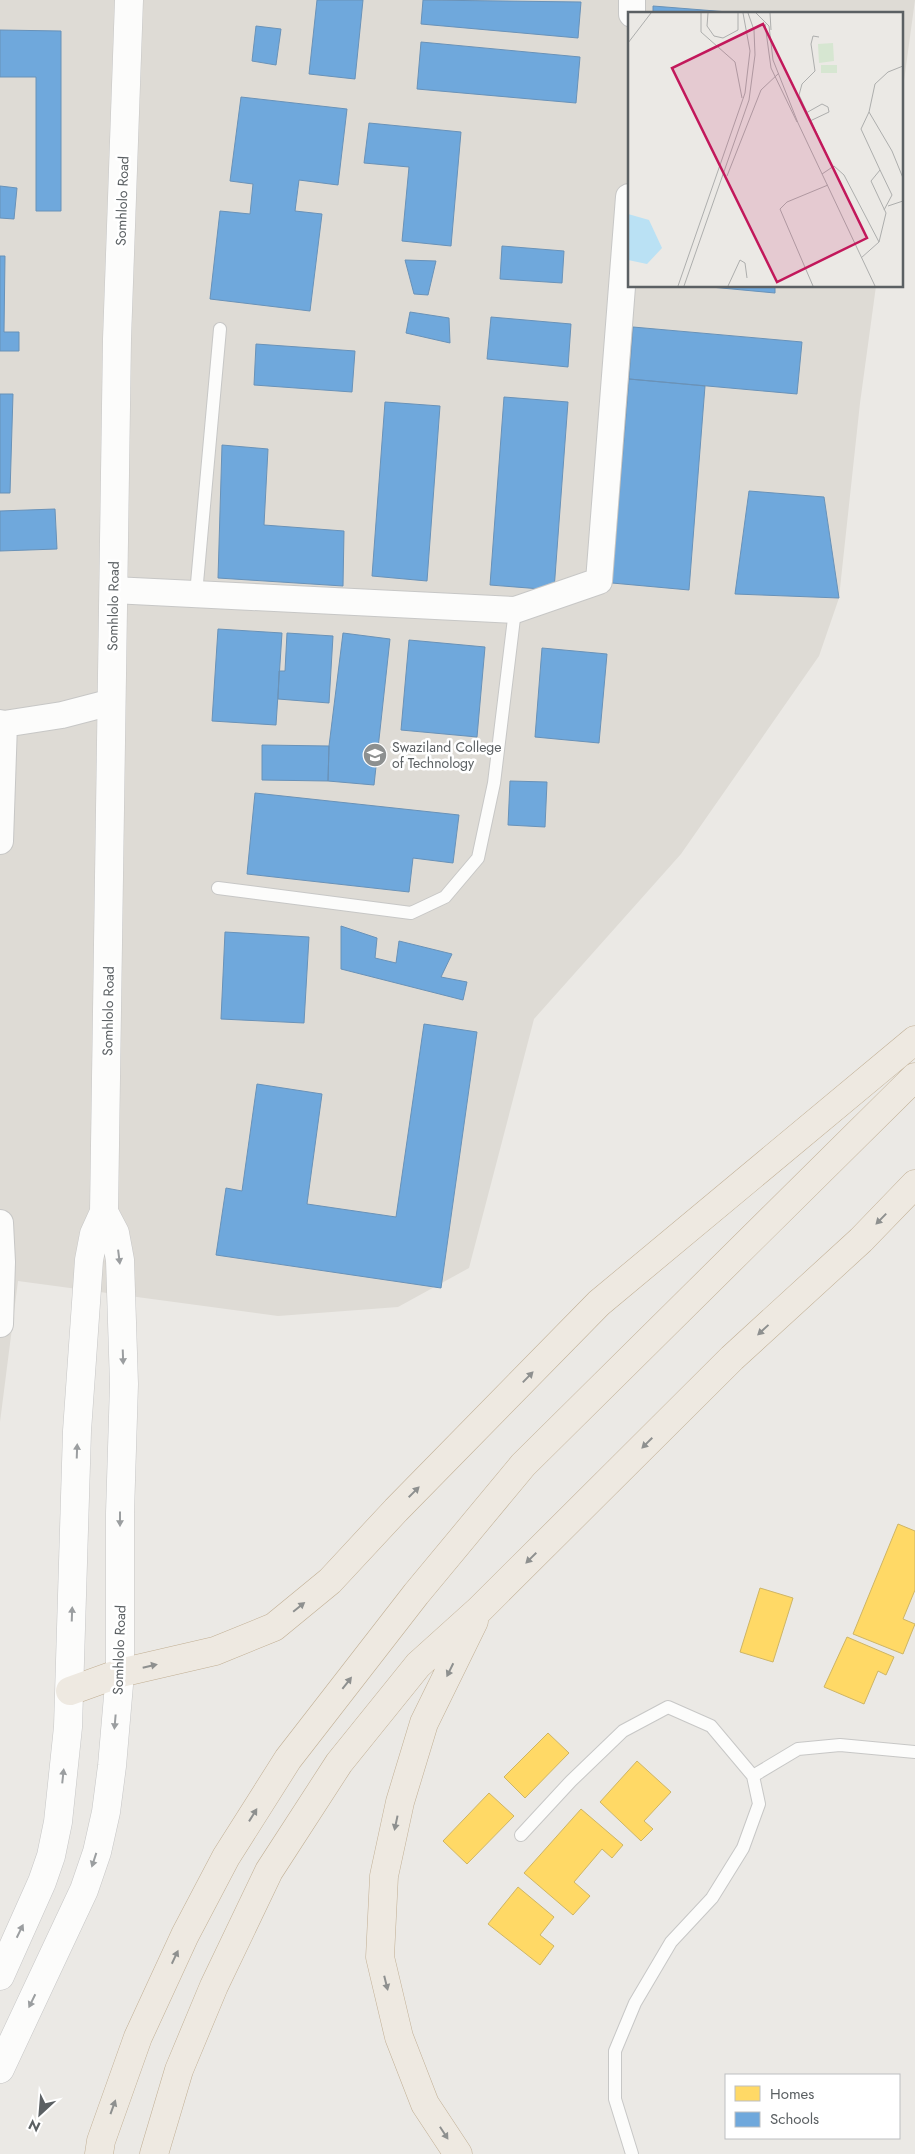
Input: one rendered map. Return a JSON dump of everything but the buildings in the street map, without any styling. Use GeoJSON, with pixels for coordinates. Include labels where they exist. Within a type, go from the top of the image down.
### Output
{"type":"FeatureCollection","features":[{"type":"Feature","properties":{"kind":"highway"},"geometry":{"type":"LineString","coordinates":[[70,1691],[120,1673],[215,1651],[274,1627],[330,1581],[396,1510],[599,1304],[915,1040]]}},
{"type":"Feature","properties":{"kind":"highway"},"geometry":{"type":"LineString","coordinates":[[99,2154],[101,2141],[138,2037],[185,1936],[226,1857],[288,1759],[416,1594],[523,1465],[915,1077]]}},
{"type":"Feature","properties":{"kind":"highway"},"geometry":{"type":"LineString","coordinates":[[154,2154],[179,2070],[214,1986],[269,1871],[339,1763],[418,1665],[479,1610],[732,1358],[861,1240],[915,1184]]}},
{"type":"Feature","properties":{"kind":"highway"},"geometry":{"type":"LineString","coordinates":[[458,2154],[425,2104],[399,2037],[380,1957],[384,1876],[400,1802],[424,1723],[479,1610]]}},
{"type":"Feature","properties":{"kind":"main road","name":"Somhlolo Road"},"geometry":{"type":"LineString","coordinates":[[0,1976],[25,1922],[51,1856],[58,1822],[70,1691],[78,1431],[89,1260],[94,1234],[104,1212],[117,339],[129,0]]}},
{"type":"Feature","properties":{"kind":"main road","name":"Somhlolo Road"},"geometry":{"type":"LineString","coordinates":[[0,2069],[84,1890],[97,1852],[106,1812],[112,1766],[120,1673],[120,1513],[124,1384],[120,1260],[115,1233],[104,1212]]}},
{"type":"Feature","properties":{"kind":"street"},"geometry":{"type":"LineString","coordinates":[[114,590],[516,610],[599,581],[628,210]]}},
{"type":"Feature","properties":{"kind":"street"},"geometry":{"type":"LineString","coordinates":[[0,841],[2,723],[62,715],[112,702]]}},
{"type":"Feature","properties":{"kind":"street"},"geometry":{"type":"LineString","coordinates":[[0,1223],[0,1324]]}},
{"type":"Feature","properties":{"kind":"lane"},"geometry":{"type":"LineString","coordinates":[[196,594],[220,329]]}},
{"type":"Feature","properties":{"kind":"lane"},"geometry":{"type":"LineString","coordinates":[[218,888],[411,913],[445,896],[478,858],[494,783],[516,610]]}},
{"type":"Feature","properties":{"kind":"lane"},"geometry":{"type":"LineString","coordinates":[[521,1835],[571,1781],[624,1731],[668,1707],[711,1726],[753,1776],[759,1804],[743,1848],[712,1898],[671,1942],[635,2003],[615,2051],[614,2099],[632,2154]]}},
{"type":"Feature","properties":{"kind":"lane"},"geometry":{"type":"LineString","coordinates":[[753,1776],[798,1749],[840,1745],[915,1752]]}},
{"type":"Feature","properties":{"kind":"shaded area","name":"Swaziland College of Technology"},"geometry":{"type":"Polygon","coordinates":[[[0,0],[915,0],[902,96],[902,12],[628,12],[628,288],[876,288],[860,403],[839,598],[819,656],[681,854],[534,1019],[469,1268],[398,1307],[278,1316],[18,1281],[0,1422],[0,0]]]}},
{"type":"Feature","properties":{"kind":"place","name":"Swaziland College of Technology"},"geometry":{"type":"Point","coordinates":[375,755]}}]}
